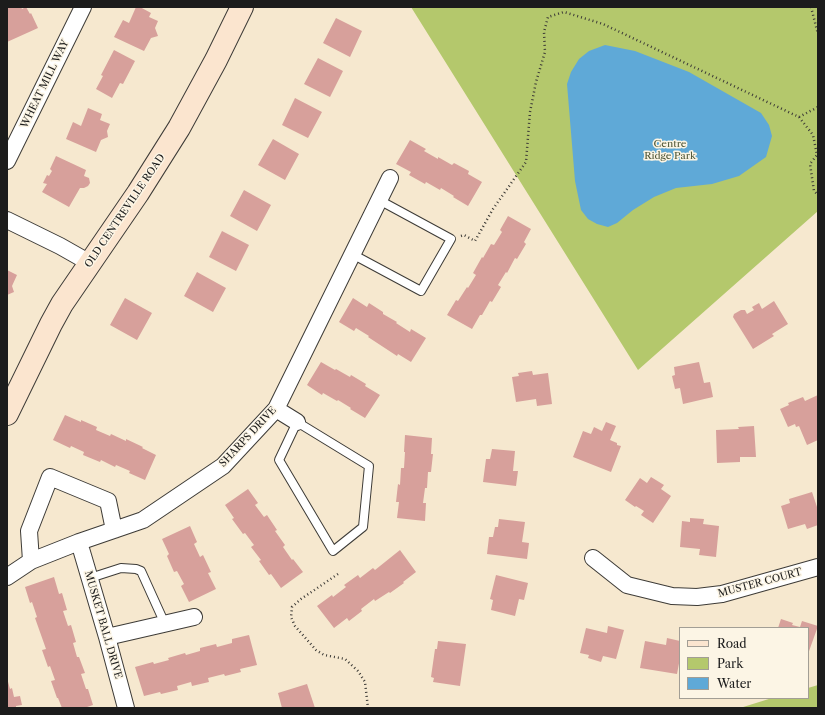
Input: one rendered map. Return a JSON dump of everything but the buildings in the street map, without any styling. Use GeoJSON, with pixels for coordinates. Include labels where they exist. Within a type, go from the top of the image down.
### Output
{"type":"FeatureCollection","features":[{"type":"Feature","properties":{"kind":"street","name":"WHEAT MILL WAY"},"geometry":{"type":"LineString","coordinates":[[7,160],[83,7]]}},
{"type":"Feature","properties":{"kind":"street","name":"OLD CENTREVILLE ROAD"},"geometry":{"type":"LineString","coordinates":[[7,414],[62,304],[138,193],[179,128],[216,60],[242,7]]}},
{"type":"Feature","properties":{"kind":"street","name":"SHARPS DRIVE"},"geometry":{"type":"LineString","coordinates":[[7,577],[31,561],[79,542],[143,520],[223,466],[276,409],[390,178]]}},
{"type":"Feature","properties":{"kind":"street"},"geometry":{"type":"LineString","coordinates":[[7,220],[60,246],[90,263]]}},
{"type":"Feature","properties":{"kind":"street"},"geometry":{"type":"LineString","coordinates":[[276,409],[297,422]]}},
{"type":"Feature","properties":{"kind":"street"},"geometry":{"type":"LineString","coordinates":[[31,561],[29,531],[50,477],[108,501],[114,530]]}},
{"type":"Feature","properties":{"kind":"street","name":"MUSKET BALL DRIVE"},"geometry":{"type":"LineString","coordinates":[[79,542],[126,708]]}},
{"type":"Feature","properties":{"kind":"street","name":"MUSTER COURT"},"geometry":{"type":"LineString","coordinates":[[593,558],[627,585],[672,596],[697,597],[722,594],[818,567]]}},
{"type":"Feature","properties":{"kind":"street"},"geometry":{"type":"LineString","coordinates":[[107,637],[194,617]]}},
{"type":"Feature","properties":{"kind":"lane"},"geometry":{"type":"LineString","coordinates":[[352,254],[421,291],[451,239],[379,200]]}},
{"type":"Feature","properties":{"kind":"lane"},"geometry":{"type":"LineString","coordinates":[[297,422],[369,466],[363,526],[333,551],[279,460],[297,422]]}},
{"type":"Feature","properties":{"kind":"lane"},"geometry":{"type":"LineString","coordinates":[[90,578],[121,568],[136,569],[141,572],[165,624]]}},
{"type":"Feature","properties":{"kind":"path"},"geometry":{"type":"LineString","coordinates":[[811,7],[818,34]]}},
{"type":"Feature","properties":{"kind":"path"},"geometry":{"type":"LineString","coordinates":[[451,239],[464,235],[475,241],[493,209],[526,162],[530,112],[536,82],[546,52],[544,32],[548,18],[564,12],[602,24],[799,118],[813,135],[816,155],[810,164],[814,192],[818,195]]}},
{"type":"Feature","properties":{"kind":"path"},"geometry":{"type":"LineString","coordinates":[[799,118],[818,107]]}},
{"type":"Feature","properties":{"kind":"path"},"geometry":{"type":"LineString","coordinates":[[338,574],[301,599],[292,607],[291,617],[295,626],[316,650],[324,655],[345,659],[358,670],[365,682],[368,708]]}},
{"type":"Feature","properties":{"kind":"green space","name":"Centre Ridge Park"},"geometry":{"type":"Polygon","coordinates":[[[411,7],[818,7],[818,211],[638,370],[411,7]]]}},
{"type":"Feature","properties":{"kind":"green space"},"geometry":{"type":"Polygon","coordinates":[[[818,685],[818,708],[740,708],[769,699],[809,699],[809,688],[818,685]]]}},
{"type":"Feature","properties":{"kind":"water"},"geometry":{"type":"Polygon","coordinates":[[[605,45],[635,51],[689,72],[761,113],[769,125],[772,136],[766,157],[739,176],[712,184],[676,188],[654,197],[633,210],[617,223],[608,227],[597,224],[588,219],[581,210],[575,181],[567,84],[571,72],[579,59],[589,51],[605,45]]]}}]}
